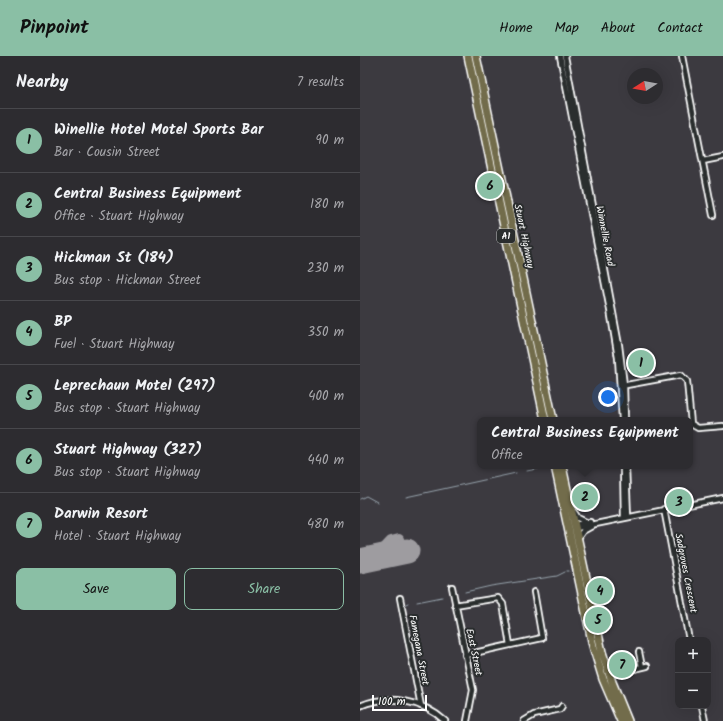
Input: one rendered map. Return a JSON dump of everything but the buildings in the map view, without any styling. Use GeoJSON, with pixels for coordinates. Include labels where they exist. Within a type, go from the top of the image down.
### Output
{"type":"FeatureCollection","features":[{"type":"Feature","properties":{"kind":"highway","name":"Stuart Highway"},"geometry":{"type":"LineString","coordinates":[[468,56],[494,160],[552,417]]}},
{"type":"Feature","properties":{"kind":"highway","name":"Stuart Highway"},"geometry":{"type":"LineString","coordinates":[[476,56],[494,160],[544,417]]}},
{"type":"Feature","properties":{"kind":"highway"},"geometry":{"type":"LineString","coordinates":[[555,469],[585,612],[599,667],[621,721]]}},
{"type":"Feature","properties":{"kind":"highway"},"geometry":{"type":"LineString","coordinates":[[563,469],[599,639],[609,674],[628,721]]}},
{"type":"Feature","properties":{"kind":"highway"},"geometry":{"type":"LineString","coordinates":[[566,520],[569,525],[575,527]]}},
{"type":"Feature","properties":{"kind":"highway"},"geometry":{"type":"LineString","coordinates":[[575,527],[571,532],[578,567],[577,572]]}},
{"type":"Feature","properties":{"kind":"highway"},"geometry":{"type":"LineString","coordinates":[[585,612],[586,605],[582,588],[586,580]]}},
{"type":"Feature","properties":{"kind":"street","name":"Winnellie Road"},"geometry":{"type":"LineString","coordinates":[[560,56],[610,310],[622,386],[622,417]]}},
{"type":"Feature","properties":{"kind":"street","name":"Winnellie Road"},"geometry":{"type":"LineString","coordinates":[[564,56],[620,345],[625,417]]}},
{"type":"Feature","properties":{"kind":"street"},"geometry":{"type":"LineString","coordinates":[[682,56],[714,216]]}},
{"type":"Feature","properties":{"kind":"street"},"geometry":{"type":"LineString","coordinates":[[703,161],[723,157]]}},
{"type":"Feature","properties":{"kind":"street"},"geometry":{"type":"LineString","coordinates":[[622,386],[681,375],[687,381],[690,417]]}},
{"type":"Feature","properties":{"kind":"street"},"geometry":{"type":"LineString","coordinates":[[693,425],[698,428],[723,426]]}},
{"type":"Feature","properties":{"kind":"street"},"geometry":{"type":"LineString","coordinates":[[623,469],[626,516]]}},
{"type":"Feature","properties":{"kind":"street"},"geometry":{"type":"LineString","coordinates":[[626,469],[626,516]]}},
{"type":"Feature","properties":{"kind":"street"},"geometry":{"type":"LineString","coordinates":[[575,527],[723,498]]}},
{"type":"Feature","properties":{"kind":"street"},"geometry":{"type":"LineString","coordinates":[[570,504],[578,518],[594,523]]}},
{"type":"Feature","properties":{"kind":"street","name":"Sadgroves Crescent"},"geometry":{"type":"LineString","coordinates":[[664,509],[688,637]]}},
{"type":"Feature","properties":{"kind":"street"},"geometry":{"type":"LineString","coordinates":[[578,538],[583,531],[594,523]]}},
{"type":"Feature","properties":{"kind":"street","name":"East Street"},"geometry":{"type":"LineString","coordinates":[[452,587],[473,692],[466,721]]}},
{"type":"Feature","properties":{"kind":"street"},"geometry":{"type":"LineString","coordinates":[[465,655],[542,638],[534,592]]}},
{"type":"Feature","properties":{"kind":"street","name":"Famegana Street"},"geometry":{"type":"LineString","coordinates":[[400,598],[421,706]]}},
{"type":"Feature","properties":{"kind":"street"},"geometry":{"type":"LineString","coordinates":[[455,605],[498,598],[503,604],[510,646]]}},
{"type":"Feature","properties":{"kind":"street"},"geometry":{"type":"LineString","coordinates":[[609,674],[644,666],[638,652]]}},
{"type":"Feature","properties":{"kind":"street"},"geometry":{"type":"LineString","coordinates":[[360,706],[376,701],[391,700],[405,702],[421,706],[435,713],[445,721]]}},
{"type":"Feature","properties":{"kind":"street"},"geometry":{"type":"LineString","coordinates":[[524,721],[534,715],[559,710],[562,706]]}},
{"type":"Feature","properties":{"kind":"street"},"geometry":{"type":"LineString","coordinates":[[703,709],[705,721]]}},
{"type":"Feature","properties":{"kind":"waterway"},"geometry":{"type":"LineString","coordinates":[[527,471],[537,469]]}},
{"type":"Feature","properties":{"kind":"waterway"},"geometry":{"type":"LineString","coordinates":[[406,497],[516,473]]}},
{"type":"Feature","properties":{"kind":"waterway"},"geometry":{"type":"LineString","coordinates":[[360,499],[366,496],[377,502]]}},
{"type":"Feature","properties":{"kind":"waterway"},"geometry":{"type":"LineString","coordinates":[[465,592],[491,586],[557,576],[565,572]]}},
{"type":"Feature","properties":{"kind":"waterway"},"geometry":{"type":"LineString","coordinates":[[417,602],[442,597]]}},
{"type":"Feature","properties":{"kind":"taxiway"},"geometry":{"type":"LineString","coordinates":[[375,558],[391,541],[399,539],[402,553]]}},
{"type":"Feature","properties":{"kind":"runway"},"geometry":{"type":"LineString","coordinates":[[360,561],[407,551]]}},
{"type":"Feature","properties":{"kind":"place","name":"Stuart Highway (327)"},"geometry":{"type":"Point","coordinates":[490,186]}},
{"type":"Feature","properties":{"kind":"place","name":"Winellie Hotel Motel Sports Bar"},"geometry":{"type":"Point","coordinates":[641,363]}},
{"type":"Feature","properties":{"kind":"place","name":"Central Business Equipment"},"geometry":{"type":"Point","coordinates":[585,497]}},
{"type":"Feature","properties":{"kind":"place","name":"Hickman St (184)"},"geometry":{"type":"Point","coordinates":[679,502]}},
{"type":"Feature","properties":{"kind":"place","name":"BP"},"geometry":{"type":"Point","coordinates":[600,591]}},
{"type":"Feature","properties":{"kind":"place","name":"Leprechaun Motel (297)"},"geometry":{"type":"Point","coordinates":[598,620]}},
{"type":"Feature","properties":{"kind":"place","name":"Darwin Resort"},"geometry":{"type":"Point","coordinates":[622,665]}}]}
